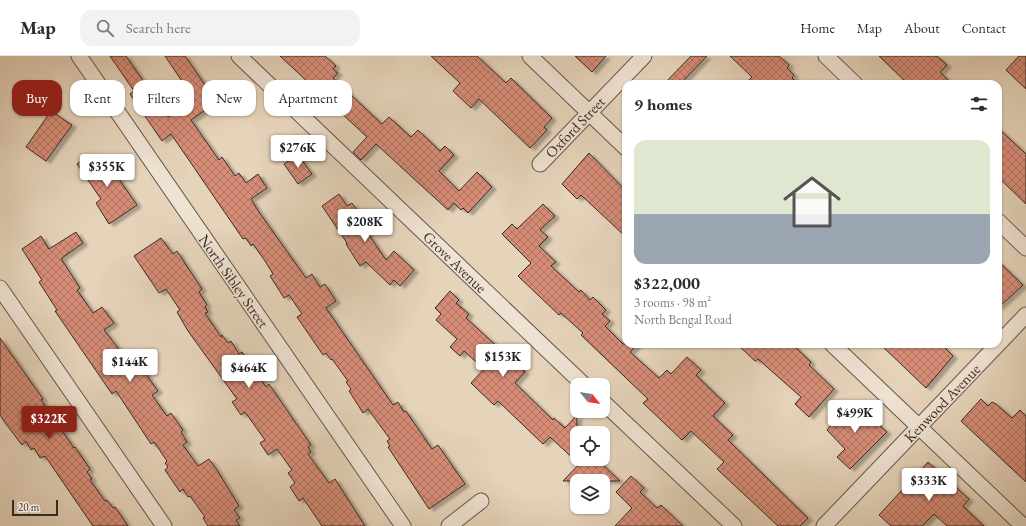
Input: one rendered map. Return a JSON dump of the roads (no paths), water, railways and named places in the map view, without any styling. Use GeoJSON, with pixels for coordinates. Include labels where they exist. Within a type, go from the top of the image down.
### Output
{"type":"FeatureCollection","features":[{"type":"Feature","properties":{"kind":"street","name":"North Sibley Street"},"geometry":{"type":"LineString","coordinates":[[79,56],[403,526]]}},
{"type":"Feature","properties":{"kind":"street","name":"Grove Avenue"},"geometry":{"type":"LineString","coordinates":[[239,56],[577,378]]}},
{"type":"Feature","properties":{"kind":"street"},"geometry":{"type":"LineString","coordinates":[[530,56],[622,144]]}},
{"type":"Feature","properties":{"kind":"street","name":"Oxford Street"},"geometry":{"type":"LineString","coordinates":[[540,164],[644,56]]}},
{"type":"Feature","properties":{"kind":"street"},"geometry":{"type":"LineString","coordinates":[[826,56],[851,80]]}},
{"type":"Feature","properties":{"kind":"street"},"geometry":{"type":"LineString","coordinates":[[1002,226],[1026,248]]}},
{"type":"Feature","properties":{"kind":"street"},"geometry":{"type":"LineString","coordinates":[[0,288],[164,526]]}},
{"type":"Feature","properties":{"kind":"street","name":"Kenwood Avenue"},"geometry":{"type":"LineString","coordinates":[[1002,340],[1026,315]]}},
{"type":"Feature","properties":{"kind":"street"},"geometry":{"type":"LineString","coordinates":[[836,348],[1024,526]]}},
{"type":"Feature","properties":{"kind":"street","name":"Kenwood Avenue"},"geometry":{"type":"LineString","coordinates":[[824,526],[995,348]]}},
{"type":"Feature","properties":{"kind":"street"},"geometry":{"type":"LineString","coordinates":[[610,409],[734,526]]}},
{"type":"Feature","properties":{"kind":"street"},"geometry":{"type":"LineString","coordinates":[[449,526],[481,501]]}}]}
